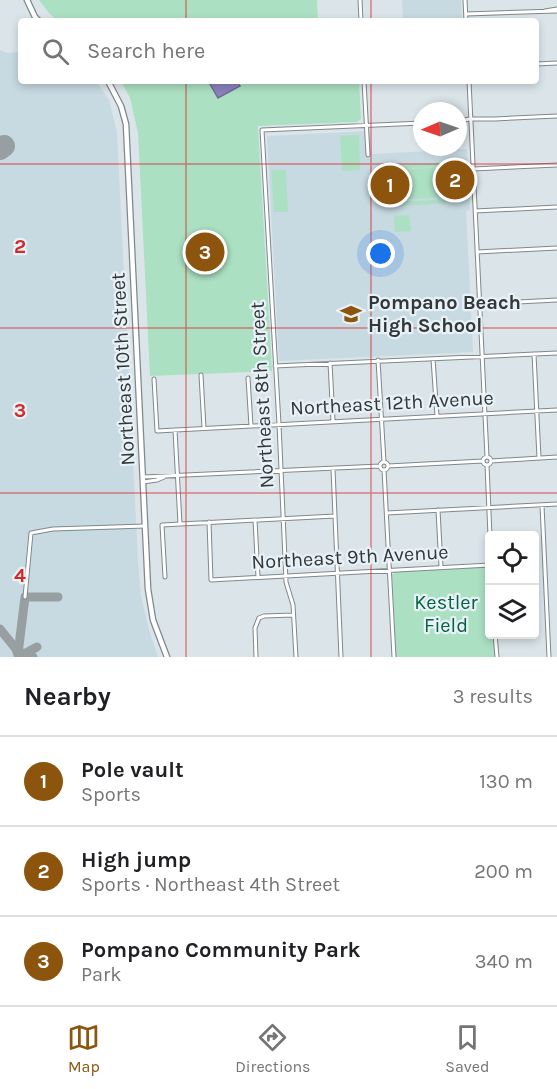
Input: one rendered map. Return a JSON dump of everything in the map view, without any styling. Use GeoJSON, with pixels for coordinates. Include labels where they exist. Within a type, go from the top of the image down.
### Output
{"type":"FeatureCollection","features":[{"type":"Feature","properties":{"kind":"street"},"geometry":{"type":"LineString","coordinates":[[27,0],[36,18]]}},
{"type":"Feature","properties":{"kind":"street"},"geometry":{"type":"LineString","coordinates":[[360,0],[361,18]]}},
{"type":"Feature","properties":{"kind":"street"},"geometry":{"type":"LineString","coordinates":[[465,0],[466,18]]}},
{"type":"Feature","properties":{"kind":"street"},"geometry":{"type":"LineString","coordinates":[[466,14],[557,10]]}},
{"type":"Feature","properties":{"kind":"street"},"geometry":{"type":"LineString","coordinates":[[539,64],[557,63]]}},
{"type":"Feature","properties":{"kind":"street","name":"Northeast 10th Street"},"geometry":{"type":"LineString","coordinates":[[110,84],[121,106],[126,124],[148,589],[153,620],[167,657]]}},
{"type":"Feature","properties":{"kind":"street"},"geometry":{"type":"LineString","coordinates":[[364,84],[368,155]]}},
{"type":"Feature","properties":{"kind":"street"},"geometry":{"type":"LineString","coordinates":[[469,84],[487,456],[491,460],[557,457]]}},
{"type":"Feature","properties":{"kind":"street"},"geometry":{"type":"LineString","coordinates":[[467,120],[557,116]]}},
{"type":"Feature","properties":{"kind":"street"},"geometry":{"type":"LineString","coordinates":[[366,126],[413,123]]}},
{"type":"Feature","properties":{"kind":"street","name":"Northeast 8th Street"},"geometry":{"type":"LineString","coordinates":[[296,657],[294,615],[285,576],[279,424],[262,130],[366,126]]}},
{"type":"Feature","properties":{"kind":"street"},"geometry":{"type":"LineString","coordinates":[[473,169],[557,165]]}},
{"type":"Feature","properties":{"kind":"street"},"geometry":{"type":"LineString","coordinates":[[475,211],[557,207]]}},
{"type":"Feature","properties":{"kind":"street"},"geometry":{"type":"LineString","coordinates":[[477,252],[557,248]]}},
{"type":"Feature","properties":{"kind":"street"},"geometry":{"type":"LineString","coordinates":[[479,304],[557,300]]}},
{"type":"Feature","properties":{"kind":"street"},"geometry":{"type":"LineString","coordinates":[[275,366],[557,353]]}},
{"type":"Feature","properties":{"kind":"street"},"geometry":{"type":"LineString","coordinates":[[534,354],[539,458]]}},
{"type":"Feature","properties":{"kind":"street"},"geometry":{"type":"LineString","coordinates":[[433,359],[437,416]]}},
{"type":"Feature","properties":{"kind":"street"},"geometry":{"type":"LineString","coordinates":[[378,360],[384,462],[388,466]]}},
{"type":"Feature","properties":{"kind":"street"},"geometry":{"type":"LineString","coordinates":[[330,363],[333,422]]}},
{"type":"Feature","properties":{"kind":"street"},"geometry":{"type":"LineString","coordinates":[[201,375],[204,428]]}},
{"type":"Feature","properties":{"kind":"street"},"geometry":{"type":"LineString","coordinates":[[248,378],[251,426]]}},
{"type":"Feature","properties":{"kind":"street","name":"Northeast 12th Avenue"},"geometry":{"type":"LineString","coordinates":[[154,379],[157,430],[557,410]]}},
{"type":"Feature","properties":{"kind":"street"},"geometry":{"type":"LineString","coordinates":[[176,430],[180,524]]}},
{"type":"Feature","properties":{"kind":"street"},"geometry":{"type":"LineString","coordinates":[[483,461],[487,456]]}},
{"type":"Feature","properties":{"kind":"street"},"geometry":{"type":"LineString","coordinates":[[487,465],[491,460]]}},
{"type":"Feature","properties":{"kind":"street"},"geometry":{"type":"LineString","coordinates":[[384,470],[388,466],[483,461],[487,465],[490,531]]}},
{"type":"Feature","properties":{"kind":"street"},"geometry":{"type":"LineString","coordinates":[[143,479],[380,466],[384,462]]}},
{"type":"Feature","properties":{"kind":"street"},"geometry":{"type":"LineString","coordinates":[[380,466],[384,470],[394,657]]}},
{"type":"Feature","properties":{"kind":"street"},"geometry":{"type":"LineString","coordinates":[[333,469],[341,657]]}},
{"type":"Feature","properties":{"kind":"street"},"geometry":{"type":"LineString","coordinates":[[387,513],[557,504]]}},
{"type":"Feature","properties":{"kind":"street"},"geometry":{"type":"LineString","coordinates":[[542,505],[549,657]]}},
{"type":"Feature","properties":{"kind":"street"},"geometry":{"type":"LineString","coordinates":[[438,510],[441,567]]}},
{"type":"Feature","properties":{"kind":"street"},"geometry":{"type":"LineString","coordinates":[[165,577],[162,525],[335,516]]}},
{"type":"Feature","properties":{"kind":"street"},"geometry":{"type":"LineString","coordinates":[[255,520],[258,577]]}},
{"type":"Feature","properties":{"kind":"street","name":"Northeast 9th Avenue"},"geometry":{"type":"LineString","coordinates":[[209,522],[211,580],[485,565]]}},
{"type":"Feature","properties":{"kind":"street"},"geometry":{"type":"LineString","coordinates":[[25,597],[31,533],[53,529],[145,526]]}},
{"type":"Feature","properties":{"kind":"street"},"geometry":{"type":"LineString","coordinates":[[256,657],[255,628],[260,618],[294,615]]}},
{"type":"Feature","properties":{"kind":"street"},"geometry":{"type":"LineString","coordinates":[[495,639],[496,657]]}},
{"type":"Feature","properties":{"kind":"shaded area"},"geometry":{"type":"Polygon","coordinates":[[[402,0],[461,0],[462,18],[403,18],[402,0]]]}},
{"type":"Feature","properties":{"kind":"shaded area"},"geometry":{"type":"Polygon","coordinates":[[[0,50],[7,53],[18,52],[18,84],[98,84],[109,100],[117,132],[141,596],[158,657],[0,657],[0,50]]]}},
{"type":"Feature","properties":{"kind":"shaded area"},"geometry":{"type":"Polygon","coordinates":[[[210,84],[239,84],[240,86],[218,98],[210,84]]]}},
{"type":"Feature","properties":{"kind":"shaded area"},"geometry":{"type":"Polygon","coordinates":[[[370,131],[372,154],[413,152],[413,156],[467,156],[467,149],[470,210],[466,211],[473,352],[279,361],[267,136],[370,131]]]}},
{"type":"Feature","properties":{"kind":"green space"},"geometry":{"type":"Polygon","coordinates":[[[39,0],[317,0],[318,18],[54,18],[39,0]]]}},
{"type":"Feature","properties":{"kind":"green space"},"geometry":{"type":"Polygon","coordinates":[[[123,84],[359,84],[361,119],[357,122],[258,126],[272,371],[150,376],[138,133],[130,98],[123,84]]]}},
{"type":"Feature","properties":{"kind":"green space"},"geometry":{"type":"Polygon","coordinates":[[[359,135],[360,170],[342,171],[340,136],[359,135]]]}},
{"type":"Feature","properties":{"kind":"green space"},"geometry":{"type":"Polygon","coordinates":[[[465,161],[466,165],[458,166],[466,180],[465,190],[454,201],[409,205],[387,204],[378,196],[375,185],[378,174],[388,166],[465,161]],[[448,166],[389,170],[379,180],[381,194],[392,201],[420,201],[453,197],[461,190],[462,180],[453,168],[448,166]]]}},
{"type":"Feature","properties":{"kind":"green space"},"geometry":{"type":"Polygon","coordinates":[[[448,167],[449,197],[394,200],[393,170],[448,167]]]}},
{"type":"Feature","properties":{"kind":"green space"},"geometry":{"type":"Polygon","coordinates":[[[271,170],[286,170],[288,212],[274,212],[271,170]]]}},
{"type":"Feature","properties":{"kind":"green space"},"geometry":{"type":"Polygon","coordinates":[[[409,215],[411,231],[395,232],[394,216],[409,215]]]}},
{"type":"Feature","properties":{"kind":"green space","name":"Kestler Field"},"geometry":{"type":"Polygon","coordinates":[[[485,567],[485,639],[494,639],[495,657],[396,657],[392,575],[395,572],[485,567]]]}},
{"type":"Feature","properties":{"kind":"taxiway"},"geometry":{"type":"LineString","coordinates":[[33,657],[26,653],[18,654],[25,597],[58,597]]}},
{"type":"Feature","properties":{"kind":"taxiway"},"geometry":{"type":"LineString","coordinates":[[0,629],[18,655]]}},
{"type":"Feature","properties":{"kind":"taxiway"},"geometry":{"type":"LineString","coordinates":[[26,653],[37,647]]}},
{"type":"Feature","properties":{"kind":"runway"},"geometry":{"type":"LineString","coordinates":[[0,149],[4,146]]}},
{"type":"Feature","properties":{"kind":"place","name":"High jump"},"geometry":{"type":"Point","coordinates":[455,180]}},
{"type":"Feature","properties":{"kind":"place","name":"Pole vault"},"geometry":{"type":"Point","coordinates":[390,185]}},
{"type":"Feature","properties":{"kind":"place","name":"Pompano Community Park"},"geometry":{"type":"Point","coordinates":[205,252]}},
{"type":"Feature","properties":{"kind":"place","name":"Pompano Beach High School"},"geometry":{"type":"Point","coordinates":[351,314]}}]}
